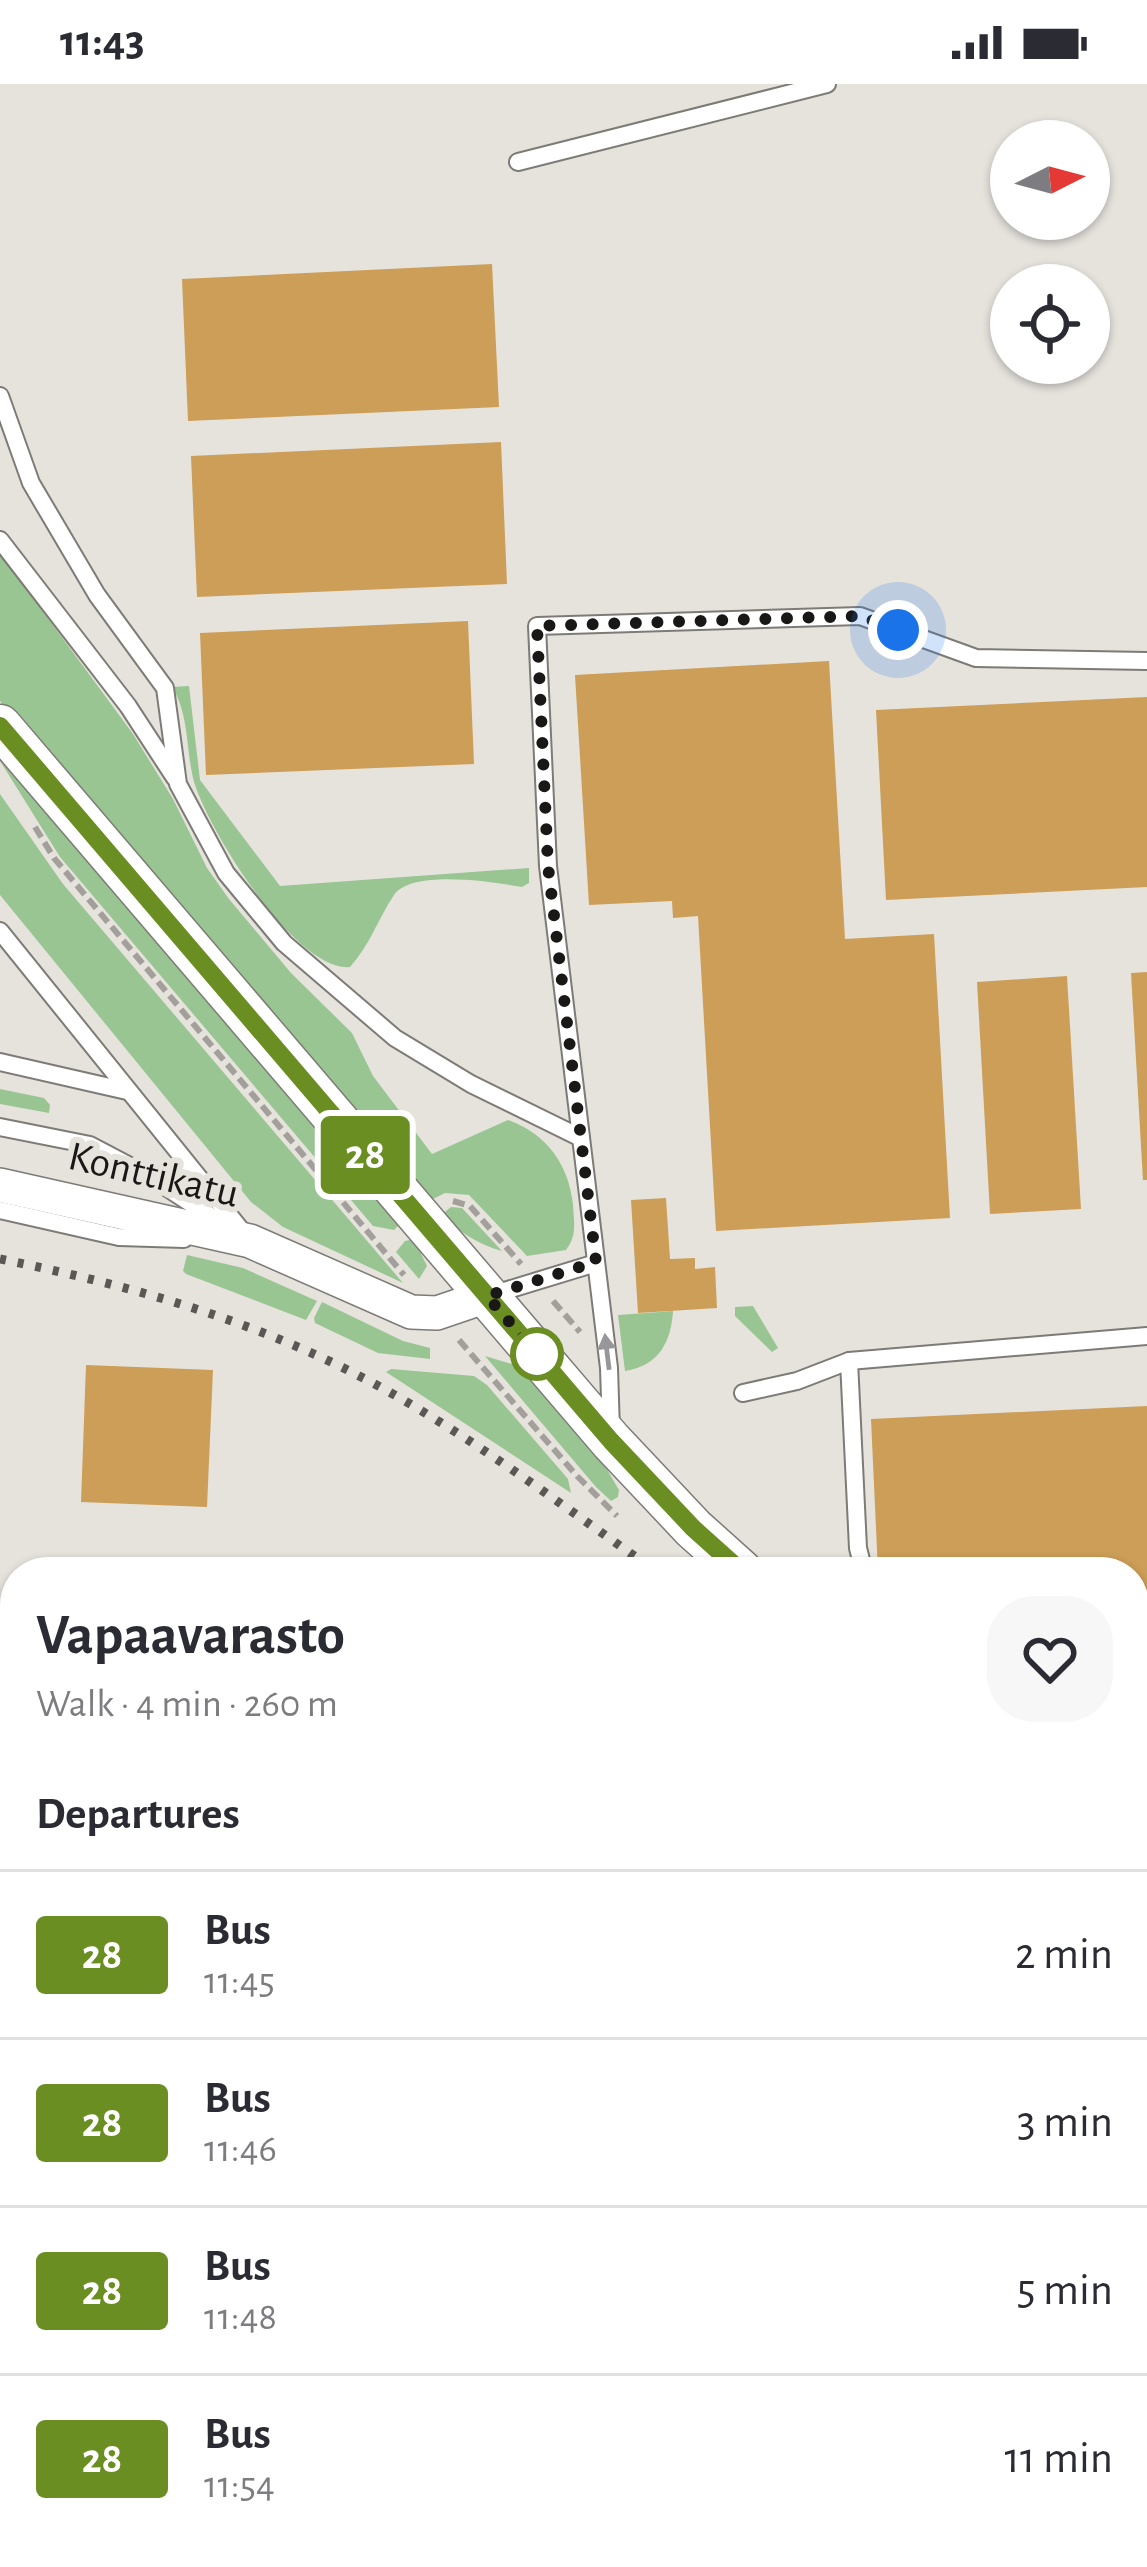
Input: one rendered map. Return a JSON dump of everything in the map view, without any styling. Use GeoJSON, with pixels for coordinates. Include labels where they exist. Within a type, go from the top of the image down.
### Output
{"type":"FeatureCollection","features":[{"type":"Feature","properties":{"kind":"street"},"geometry":{"type":"LineString","coordinates":[[0,726],[611,1441],[726,1557]]}},
{"type":"Feature","properties":{"kind":"street","name":"Konttikatu"},"geometry":{"type":"LineString","coordinates":[[0,1185],[250,1241],[410,1312],[437,1313],[487,1296]]}},
{"type":"Feature","properties":{"kind":"lane"},"geometry":{"type":"LineString","coordinates":[[518,162],[827,84]]}},
{"type":"Feature","properties":{"kind":"lane"},"geometry":{"type":"LineString","coordinates":[[0,396],[31,483],[97,595],[165,688],[178,784]]}},
{"type":"Feature","properties":{"kind":"lane"},"geometry":{"type":"LineString","coordinates":[[0,540],[128,706],[178,784],[226,873],[284,943],[395,1038],[472,1084],[581,1138]]}},
{"type":"Feature","properties":{"kind":"lane"},"geometry":{"type":"LineString","coordinates":[[611,1441],[609,1368],[548,866],[537,626],[860,616],[976,658],[1147,661]]}},
{"type":"Feature","properties":{"kind":"lane"},"geometry":{"type":"LineString","coordinates":[[0,931],[250,1241]]}},
{"type":"Feature","properties":{"kind":"lane"},"geometry":{"type":"LineString","coordinates":[[0,1062],[128,1091]]}},
{"type":"Feature","properties":{"kind":"lane"},"geometry":{"type":"LineString","coordinates":[[0,1127],[90,1145],[149,1176],[250,1241]]}},
{"type":"Feature","properties":{"kind":"lane"},"geometry":{"type":"LineString","coordinates":[[0,1210],[119,1237],[250,1241]]}},
{"type":"Feature","properties":{"kind":"lane"},"geometry":{"type":"LineString","coordinates":[[487,1296],[596,1262]]}},
{"type":"Feature","properties":{"kind":"lane"},"geometry":{"type":"LineString","coordinates":[[742,1393],[797,1382],[849,1361],[1147,1336]]}},
{"type":"Feature","properties":{"kind":"lane"},"geometry":{"type":"LineString","coordinates":[[849,1361],[860,1557]]}},
{"type":"Feature","properties":{"kind":"path"},"geometry":{"type":"LineString","coordinates":[[32,822],[54,858],[409,1280]]}},
{"type":"Feature","properties":{"kind":"path"},"geometry":{"type":"LineString","coordinates":[[440,1204],[470,1206],[513,1255]]}},
{"type":"Feature","properties":{"kind":"path"},"geometry":{"type":"LineString","coordinates":[[554,1301],[609,1368]]}},
{"type":"Feature","properties":{"kind":"path"},"geometry":{"type":"LineString","coordinates":[[474,1357],[617,1516]]}},
{"type":"Feature","properties":{"kind":"green space"},"geometry":{"type":"Polygon","coordinates":[[[0,553],[133,734],[229,899],[291,973],[352,1033],[373,1076],[432,1154],[508,1120],[534,1134],[554,1153],[567,1177],[573,1205],[573,1234],[566,1250],[527,1256],[469,1195],[445,1193],[429,1201],[0,701],[0,553]]]}},
{"type":"Feature","properties":{"kind":"green space"},"geometry":{"type":"Polygon","coordinates":[[[189,686],[200,780],[280,886],[529,868],[529,883],[522,887],[435,880],[404,887],[394,895],[350,967],[328,963],[280,922],[215,829],[193,778],[184,720],[172,687],[189,686]]]}},
{"type":"Feature","properties":{"kind":"green space"},"geometry":{"type":"Polygon","coordinates":[[[0,751],[401,1223],[394,1230],[373,1226],[60,857],[0,761],[0,751]]]}},
{"type":"Feature","properties":{"kind":"green space"},"geometry":{"type":"Polygon","coordinates":[[[0,794],[63,884],[403,1283],[283,1227],[251,1202],[0,895],[0,794]]]}},
{"type":"Feature","properties":{"kind":"green space"},"geometry":{"type":"Polygon","coordinates":[[[0,1089],[44,1098],[49,1113],[0,1104],[0,1089]]]}},
{"type":"Feature","properties":{"kind":"green space"},"geometry":{"type":"Polygon","coordinates":[[[451,1207],[462,1208],[502,1251],[469,1237],[441,1215],[451,1207]]]}},
{"type":"Feature","properties":{"kind":"green space"},"geometry":{"type":"Polygon","coordinates":[[[414,1239],[427,1266],[419,1279],[396,1252],[405,1241],[414,1239]]]}},
{"type":"Feature","properties":{"kind":"green space"},"geometry":{"type":"Polygon","coordinates":[[[187,1255],[243,1268],[317,1301],[306,1320],[186,1274],[187,1255]]]}},
{"type":"Feature","properties":{"kind":"green space"},"geometry":{"type":"Polygon","coordinates":[[[322,1302],[403,1341],[430,1348],[430,1359],[378,1353],[315,1323],[322,1302]]]}},
{"type":"Feature","properties":{"kind":"green space"},"geometry":{"type":"Polygon","coordinates":[[[753,1306],[778,1348],[772,1352],[735,1316],[735,1307],[753,1306]]]}},
{"type":"Feature","properties":{"kind":"green space"},"geometry":{"type":"Polygon","coordinates":[[[673,1311],[661,1351],[646,1364],[625,1371],[618,1315],[673,1311]]]}},
{"type":"Feature","properties":{"kind":"green space"},"geometry":{"type":"Polygon","coordinates":[[[485,1356],[522,1367],[595,1449],[619,1490],[618,1497],[611,1501],[596,1487],[485,1356]]]}},
{"type":"Feature","properties":{"kind":"green space"},"geometry":{"type":"Polygon","coordinates":[[[386,1372],[474,1376],[568,1479],[571,1493],[386,1372]]]}},
{"type":"Feature","properties":{"kind":"building"},"geometry":{"type":"Polygon","coordinates":[[[492,264],[499,407],[188,421],[182,279],[492,264]]]}},
{"type":"Feature","properties":{"kind":"building"},"geometry":{"type":"Polygon","coordinates":[[[501,442],[507,584],[197,597],[191,456],[501,442]]]}},
{"type":"Feature","properties":{"kind":"building"},"geometry":{"type":"Polygon","coordinates":[[[468,621],[474,764],[206,775],[200,633],[468,621]]]}},
{"type":"Feature","properties":{"kind":"building"},"geometry":{"type":"Polygon","coordinates":[[[829,661],[845,939],[934,934],[950,1218],[716,1231],[698,916],[673,918],[672,901],[589,905],[575,675],[829,661]]]}},
{"type":"Feature","properties":{"kind":"building"},"geometry":{"type":"Polygon","coordinates":[[[1147,697],[1147,887],[886,900],[876,710],[1147,697]]]}},
{"type":"Feature","properties":{"kind":"building"},"geometry":{"type":"Polygon","coordinates":[[[1147,972],[1147,1180],[1143,1180],[1131,973],[1147,972]]]}},
{"type":"Feature","properties":{"kind":"building"},"geometry":{"type":"Polygon","coordinates":[[[1067,976],[1081,1209],[990,1214],[977,982],[1067,976]]]}},
{"type":"Feature","properties":{"kind":"building"},"geometry":{"type":"Polygon","coordinates":[[[666,1198],[670,1259],[695,1258],[695,1269],[715,1267],[717,1308],[638,1313],[631,1200],[666,1198]]]}},
{"type":"Feature","properties":{"kind":"building"},"geometry":{"type":"Polygon","coordinates":[[[86,1365],[213,1370],[207,1507],[81,1502],[86,1365]]]}},
{"type":"Feature","properties":{"kind":"building"},"geometry":{"type":"Polygon","coordinates":[[[1147,1406],[1147,1557],[877,1557],[871,1419],[1147,1406]]]}},
{"type":"Feature","properties":{"kind":"railway"},"geometry":{"type":"LineString","coordinates":[[0,1259],[196,1309],[337,1365],[453,1430],[636,1557]]}},
{"type":"Feature","properties":{"kind":"bus line","name":"28"},"geometry":{"type":"LineString","coordinates":[[0,726],[611,1441],[725,1557]]}},
{"type":"Feature","properties":{"kind":"route"},"geometry":{"type":"LineString","coordinates":[[537,1354],[487,1296],[596,1262],[548,866],[537,626],[860,616],[898,630]]}}]}
